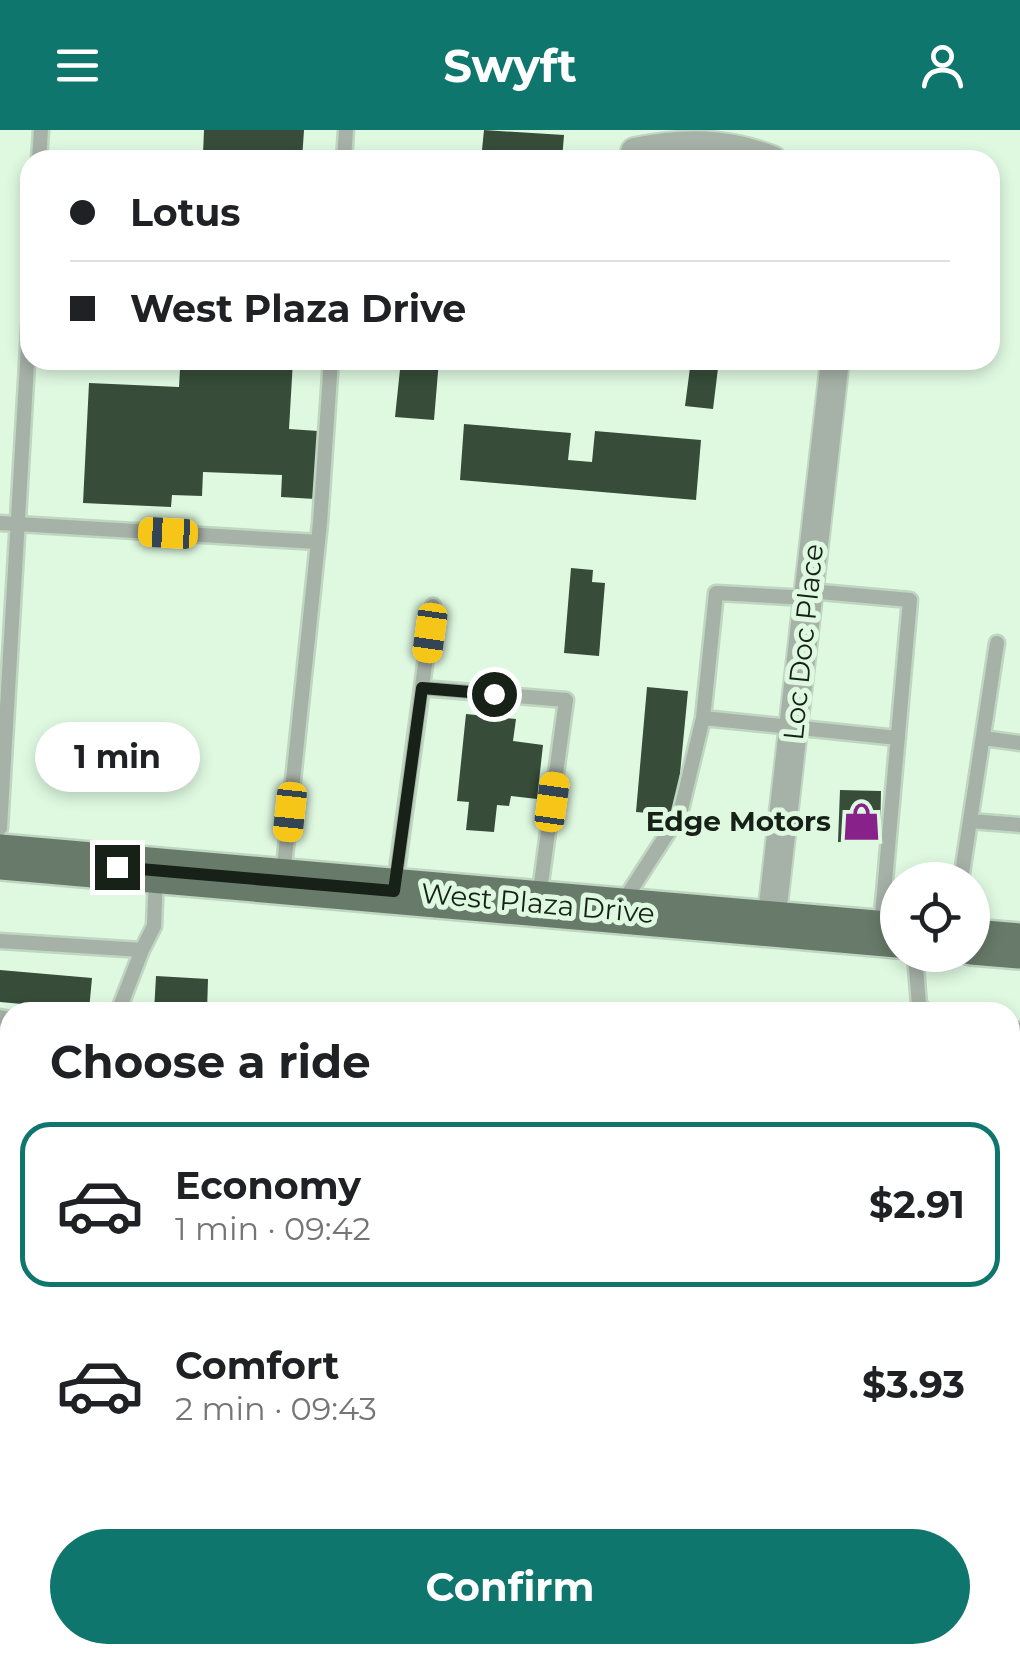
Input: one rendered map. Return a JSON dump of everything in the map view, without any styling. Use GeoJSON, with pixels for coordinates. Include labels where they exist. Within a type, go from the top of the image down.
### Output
{"type":"FeatureCollection","features":[{"type":"Feature","properties":{"kind":"main road","name":"West Plaza Drive"},"geometry":{"type":"LineString","coordinates":[[0,857],[772,923],[880,939]]}},
{"type":"Feature","properties":{"kind":"main road"},"geometry":{"type":"LineString","coordinates":[[990,944],[1020,946]]}},
{"type":"Feature","properties":{"kind":"street"},"geometry":{"type":"LineString","coordinates":[[646,150],[678,144],[745,150]]}},
{"type":"Feature","properties":{"kind":"street","name":"Loc Doc Place"},"geometry":{"type":"LineString","coordinates":[[772,923],[833,370]]}},
{"type":"Feature","properties":{"kind":"lane"},"geometry":{"type":"LineString","coordinates":[[0,828],[27,370]]}},
{"type":"Feature","properties":{"kind":"lane"},"geometry":{"type":"LineString","coordinates":[[283,881],[318,542],[330,370]]}},
{"type":"Feature","properties":{"kind":"lane"},"geometry":{"type":"LineString","coordinates":[[0,523],[318,542]]}},
{"type":"Feature","properties":{"kind":"lane"},"geometry":{"type":"LineString","coordinates":[[618,910],[680,814],[703,718],[716,592],[910,600],[898,738],[897,862]]}},
{"type":"Feature","properties":{"kind":"lane"},"geometry":{"type":"LineString","coordinates":[[394,891],[433,606]]}},
{"type":"Feature","properties":{"kind":"lane"},"geometry":{"type":"LineString","coordinates":[[964,862],[997,643]]}},
{"type":"Feature","properties":{"kind":"lane"},"geometry":{"type":"LineString","coordinates":[[422,688],[566,700],[538,904]]}},
{"type":"Feature","properties":{"kind":"lane"},"geometry":{"type":"LineString","coordinates":[[703,718],[898,738]]}},
{"type":"Feature","properties":{"kind":"lane"},"geometry":{"type":"LineString","coordinates":[[983,738],[1020,743]]}},
{"type":"Feature","properties":{"kind":"lane"},"geometry":{"type":"LineString","coordinates":[[970,820],[1020,825]]}},
{"type":"Feature","properties":{"kind":"lane"},"geometry":{"type":"LineString","coordinates":[[122,1002],[154,926],[156,870]]}},
{"type":"Feature","properties":{"kind":"lane"},"geometry":{"type":"LineString","coordinates":[[0,940],[142,950]]}},
{"type":"Feature","properties":{"kind":"lane"},"geometry":{"type":"LineString","coordinates":[[908,972],[918,1002]]}},
{"type":"Feature","properties":{"kind":"building"},"geometry":{"type":"Polygon","coordinates":[[[204,130],[304,130],[303,150],[203,150],[204,130]]]}},
{"type":"Feature","properties":{"kind":"building"},"geometry":{"type":"Polygon","coordinates":[[[484,130],[564,135],[563,150],[482,150],[484,130]]]}},
{"type":"Feature","properties":{"kind":"building"},"geometry":{"type":"Polygon","coordinates":[[[180,370],[292,370],[289,429],[318,431],[315,499],[281,497],[282,475],[203,472],[202,496],[172,495],[171,507],[83,503],[89,383],[179,387],[180,370]]]}},
{"type":"Feature","properties":{"kind":"building"},"geometry":{"type":"Polygon","coordinates":[[[400,370],[438,370],[434,420],[395,417],[400,370]]]}},
{"type":"Feature","properties":{"kind":"building"},"geometry":{"type":"Polygon","coordinates":[[[690,370],[718,370],[713,409],[685,406],[690,370]]]}},
{"type":"Feature","properties":{"kind":"building"},"geometry":{"type":"Polygon","coordinates":[[[464,424],[571,433],[568,460],[592,462],[595,431],[701,440],[696,500],[460,480],[464,424]]]}},
{"type":"Feature","properties":{"kind":"building"},"geometry":{"type":"Polygon","coordinates":[[[571,568],[593,570],[592,582],[605,583],[599,656],[564,653],[571,568]]]}},
{"type":"Feature","properties":{"kind":"building"},"geometry":{"type":"Polygon","coordinates":[[[647,687],[688,691],[676,815],[636,812],[647,687]]]}},
{"type":"Feature","properties":{"kind":"building"},"geometry":{"type":"Polygon","coordinates":[[[466,714],[516,719],[513,741],[543,745],[537,799],[511,796],[509,806],[497,805],[494,832],[466,830],[469,802],[457,801],[466,714]]]}},
{"type":"Feature","properties":{"kind":"building"},"geometry":{"type":"Polygon","coordinates":[[[840,790],[881,791],[880,843],[838,842],[840,790]]]}},
{"type":"Feature","properties":{"kind":"building"},"geometry":{"type":"Polygon","coordinates":[[[0,970],[92,978],[90,1002],[0,1002],[0,970]]]}},
{"type":"Feature","properties":{"kind":"building"},"geometry":{"type":"Polygon","coordinates":[[[156,976],[208,979],[207,1002],[155,1002],[156,976]]]}},
{"type":"Feature","properties":{"kind":"place","name":"Edge Motors"},"geometry":{"type":"Point","coordinates":[861,821]}},
{"type":"Feature","properties":{"kind":"route"},"geometry":{"type":"LineString","coordinates":[[117,867],[394,891],[422,688],[494,694]]}}]}
